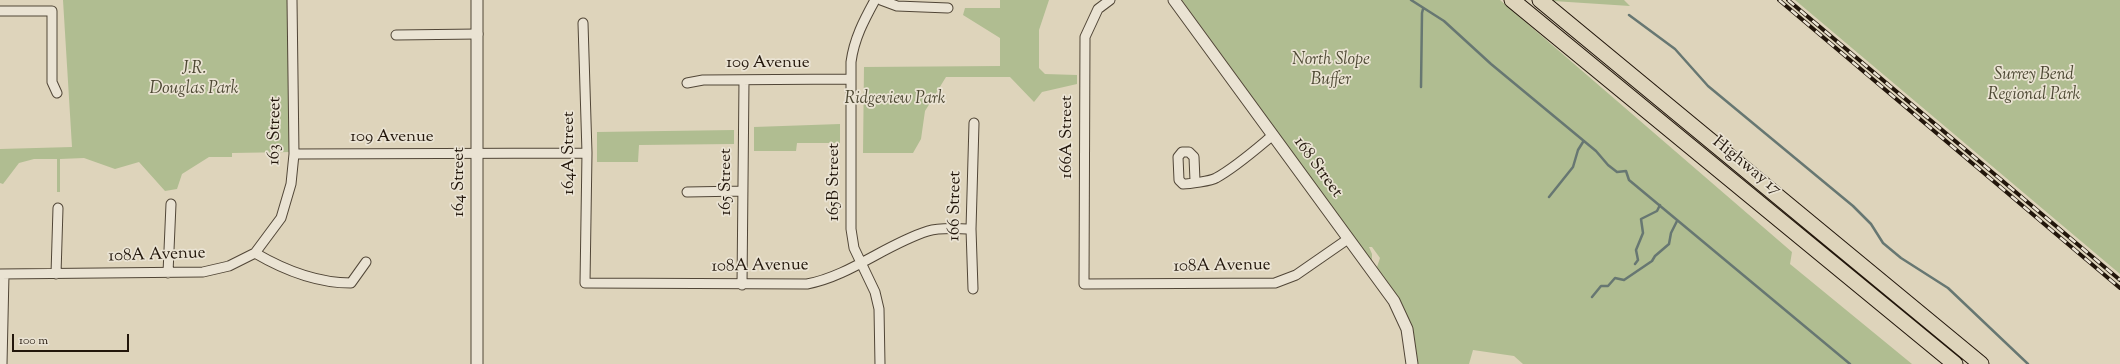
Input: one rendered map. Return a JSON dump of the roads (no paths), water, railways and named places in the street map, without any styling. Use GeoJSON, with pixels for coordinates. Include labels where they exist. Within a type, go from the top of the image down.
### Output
{"type":"FeatureCollection","features":[{"type":"Feature","properties":{"kind":"highway","name":"Highway 17"},"geometry":{"type":"LineString","coordinates":[[1540,0],[1981,364]]}},
{"type":"Feature","properties":{"kind":"highway","name":"Highway 17"},"geometry":{"type":"LineString","coordinates":[[1517,4],[1955,364]]}},
{"type":"Feature","properties":{"kind":"street","name":"163 Street"},"geometry":{"type":"LineString","coordinates":[[255,253],[281,218],[291,184],[294,154],[292,0]]}},
{"type":"Feature","properties":{"kind":"street","name":"164 Street"},"geometry":{"type":"LineString","coordinates":[[477,364],[478,0]]}},
{"type":"Feature","properties":{"kind":"street","name":"165B Street"},"geometry":{"type":"LineString","coordinates":[[875,0],[860,27],[853,48],[850,79],[850,218],[854,248],[875,292],[879,309],[880,364]]}},
{"type":"Feature","properties":{"kind":"street"},"geometry":{"type":"LineString","coordinates":[[881,0],[897,6],[948,8]]}},
{"type":"Feature","properties":{"kind":"street","name":"166A Street"},"geometry":{"type":"LineString","coordinates":[[1084,284],[1085,37],[1098,9],[1110,0]]}},
{"type":"Feature","properties":{"kind":"street","name":"168 Street"},"geometry":{"type":"LineString","coordinates":[[1174,0],[1394,301],[1407,329],[1412,364]]}},
{"type":"Feature","properties":{"kind":"street"},"geometry":{"type":"LineString","coordinates":[[0,11],[52,11],[52,82],[57,94]]}},
{"type":"Feature","properties":{"kind":"street","name":"164A Street"},"geometry":{"type":"LineString","coordinates":[[583,23],[586,153],[585,283]]}},
{"type":"Feature","properties":{"kind":"street"},"geometry":{"type":"LineString","coordinates":[[396,35],[478,34]]}},
{"type":"Feature","properties":{"kind":"street","name":"109 Avenue"},"geometry":{"type":"LineString","coordinates":[[687,83],[703,80],[850,79]]}},
{"type":"Feature","properties":{"kind":"street","name":"165 Street"},"geometry":{"type":"LineString","coordinates":[[742,285],[744,80]]}},
{"type":"Feature","properties":{"kind":"street","name":"166 Street"},"geometry":{"type":"LineString","coordinates":[[973,289],[971,230],[974,123]]}},
{"type":"Feature","properties":{"kind":"street"},"geometry":{"type":"LineString","coordinates":[[1195,181],[1214,179],[1273,135]]}},
{"type":"Feature","properties":{"kind":"street","name":"109 Avenue"},"geometry":{"type":"LineString","coordinates":[[294,154],[586,153]]}},
{"type":"Feature","properties":{"kind":"street"},"geometry":{"type":"LineString","coordinates":[[688,192],[743,191]]}},
{"type":"Feature","properties":{"kind":"street"},"geometry":{"type":"LineString","coordinates":[[168,273],[171,204]]}},
{"type":"Feature","properties":{"kind":"street"},"geometry":{"type":"LineString","coordinates":[[56,274],[58,208]]}},
{"type":"Feature","properties":{"kind":"street","name":"108A Avenue"},"geometry":{"type":"LineString","coordinates":[[585,283],[742,285],[807,284],[816,282],[930,230],[971,230]]}},
{"type":"Feature","properties":{"kind":"street","name":"108A Avenue"},"geometry":{"type":"LineString","coordinates":[[1084,284],[1275,283],[1296,275],[1348,239]]}},
{"type":"Feature","properties":{"kind":"street"},"geometry":{"type":"LineString","coordinates":[[255,253],[274,264],[331,283],[351,283],[366,262]]}},
{"type":"Feature","properties":{"kind":"street","name":"108A Avenue"},"geometry":{"type":"LineString","coordinates":[[2,274],[203,272],[229,266],[255,253]]}},
{"type":"Feature","properties":{"kind":"street"},"geometry":{"type":"LineString","coordinates":[[2,274],[2,364]]}},
{"type":"Feature","properties":{"kind":"waterway"},"geometry":{"type":"LineString","coordinates":[[1411,0],[1444,21],[1491,64],[1596,151],[1608,165],[1617,172],[1626,171],[1629,180],[1850,364]]}},
{"type":"Feature","properties":{"kind":"waterway"},"geometry":{"type":"LineString","coordinates":[[1421,87],[1423,9]]}},
{"type":"Feature","properties":{"kind":"waterway"},"geometry":{"type":"LineString","coordinates":[[1629,15],[1675,49],[1708,86],[1853,206],[1871,224],[1883,243],[1901,258],[1948,288],[2028,364]]}},
{"type":"Feature","properties":{"kind":"waterway"},"geometry":{"type":"LineString","coordinates":[[1549,197],[1573,167],[1578,150],[1583,142]]}},
{"type":"Feature","properties":{"kind":"waterway"},"geometry":{"type":"LineString","coordinates":[[1635,264],[1638,260],[1636,250],[1643,233],[1641,219],[1657,211],[1660,205]]}},
{"type":"Feature","properties":{"kind":"waterway"},"geometry":{"type":"LineString","coordinates":[[1592,297],[1601,286],[1608,286],[1615,278],[1624,280],[1652,261],[1655,256],[1669,244],[1671,233],[1677,221]]}},
{"type":"Feature","properties":{"kind":"railway"},"geometry":{"type":"LineString","coordinates":[[1779,0],[2120,288]]}},
{"type":"Feature","properties":{"kind":"railway"},"geometry":{"type":"LineString","coordinates":[[1788,0],[2120,280]]}},
{"type":"Feature","properties":{"kind":"park label","name":"North Slope Buffer"},"geometry":{"type":"Point","coordinates":[1331,71]}},
{"type":"Feature","properties":{"kind":"park label","name":"J.R. Douglas Park"},"geometry":{"type":"Point","coordinates":[194,80]}},
{"type":"Feature","properties":{"kind":"park label","name":"Surrey Bend Regional Park"},"geometry":{"type":"Point","coordinates":[2034,86]}},
{"type":"Feature","properties":{"kind":"park label","name":"Ridgeview Park"},"geometry":{"type":"Point","coordinates":[895,100]}}]}
